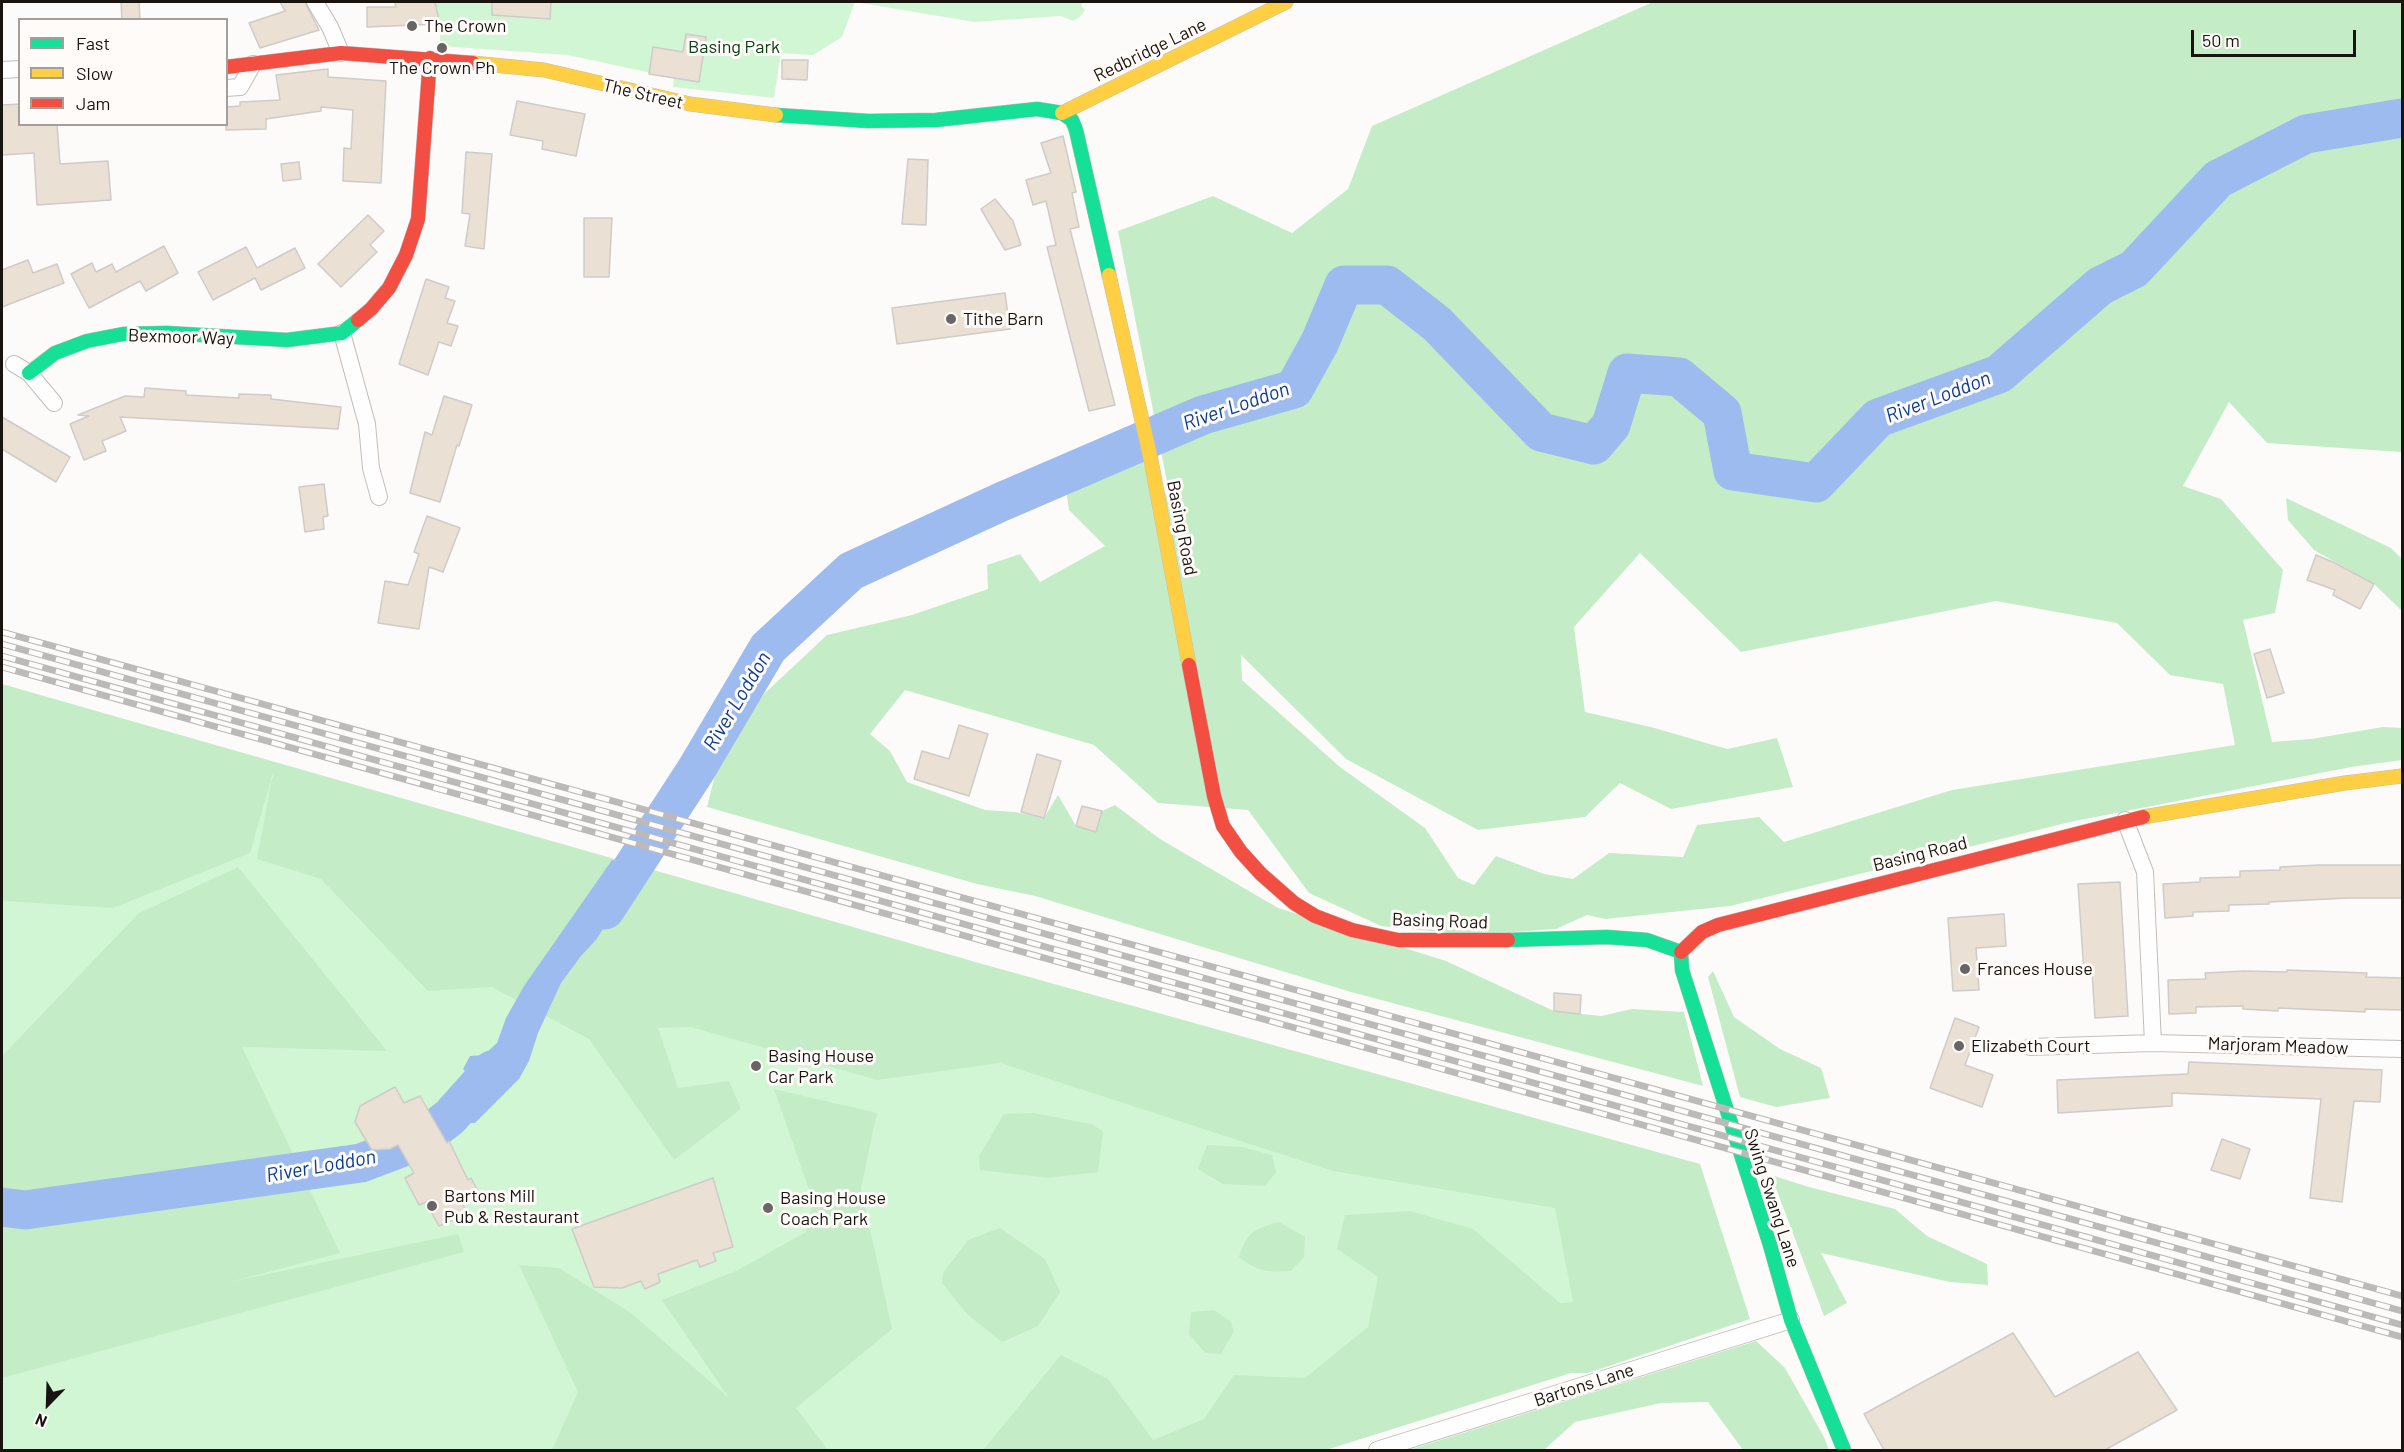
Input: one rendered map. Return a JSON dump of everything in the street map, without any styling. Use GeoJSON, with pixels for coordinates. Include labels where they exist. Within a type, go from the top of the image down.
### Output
{"type":"FeatureCollection","features":[{"type":"Feature","properties":{"kind":"street"},"geometry":{"type":"LineString","coordinates":[[315,2],[330,27],[341,53]]}},
{"type":"Feature","properties":{"kind":"street","name":"Redbridge Lane"},"geometry":{"type":"LineString","coordinates":[[1062,113],[1286,2]]}},
{"type":"Feature","properties":{"kind":"street","name":"The Street"},"geometry":{"type":"LineString","coordinates":[[228,67],[341,53],[430,58],[544,70],[690,104],[748,113],[868,121],[936,120],[1037,110],[1062,113]]}},
{"type":"Feature","properties":{"kind":"street"},"geometry":{"type":"LineString","coordinates":[[379,498],[371,468],[367,424],[342,333],[371,309],[389,288],[406,255],[418,219],[430,58]]}},
{"type":"Feature","properties":{"kind":"street"},"geometry":{"type":"LineString","coordinates":[[228,88],[240,87],[253,64]]}},
{"type":"Feature","properties":{"kind":"street"},"geometry":{"type":"LineString","coordinates":[[2,70],[18,69]]}},
{"type":"Feature","properties":{"kind":"street","name":"Basing Road"},"geometry":{"type":"LineString","coordinates":[[1062,113],[1072,120],[1076,130],[1151,460],[1214,796],[1223,826],[1241,852],[1261,874],[1294,903],[1316,916],[1352,930],[1398,940],[1606,938],[1647,940],[1681,952],[1702,933],[1718,925],[2125,820],[2345,783],[2403,776]]}},
{"type":"Feature","properties":{"kind":"street","name":"Bexmoor Way"},"geometry":{"type":"LineString","coordinates":[[29,373],[55,353],[87,340],[123,334],[167,333],[287,340],[342,333]]}},
{"type":"Feature","properties":{"kind":"street"},"geometry":{"type":"LineString","coordinates":[[14,364],[29,373],[54,403]]}},
{"type":"Feature","properties":{"kind":"street"},"geometry":{"type":"LineString","coordinates":[[2125,820],[2145,872],[2153,1043]]}},
{"type":"Feature","properties":{"kind":"street","name":"Swing Swang Lane"},"geometry":{"type":"LineString","coordinates":[[1681,952],[1684,978],[1770,1245],[1791,1320],[1844,1450]]}},
{"type":"Feature","properties":{"kind":"street","name":"Marjoram Meadow"},"geometry":{"type":"LineString","coordinates":[[2030,1047],[2153,1043],[2403,1049]]}},
{"type":"Feature","properties":{"kind":"street","name":"Bartons Lane"},"geometry":{"type":"LineString","coordinates":[[1377,1450],[1791,1320]]}},
{"type":"Feature","properties":{"kind":"green space","name":"Basing Park"},"geometry":{"type":"Polygon","coordinates":[[[435,2],[855,2],[842,37],[813,55],[781,53],[774,98],[673,87],[674,78],[568,55],[440,46],[440,24],[435,2]]]}},
{"type":"Feature","properties":{"kind":"green space"},"geometry":{"type":"Polygon","coordinates":[[[855,2],[1084,2],[1081,5],[1085,10],[1073,21],[1061,16],[974,22],[855,2]]]}},
{"type":"Feature","properties":{"kind":"green space"},"geometry":{"type":"Polygon","coordinates":[[[1653,2],[2402,2],[2402,452],[2267,443],[2229,402],[2183,486],[2221,499],[2283,570],[2275,613],[2243,620],[2272,742],[2311,739],[2383,727],[2402,728],[2402,760],[2351,767],[2070,822],[1730,906],[1605,919],[1587,915],[1556,929],[1471,935],[1381,926],[1309,893],[1248,810],[1158,803],[1094,745],[905,690],[870,734],[890,751],[907,782],[985,810],[1015,812],[1044,818],[1058,795],[1076,826],[1096,832],[1102,811],[1115,805],[1160,839],[1278,908],[1446,961],[1554,1011],[1601,1016],[1632,1009],[1684,1012],[1703,1086],[1351,992],[1035,896],[977,884],[707,807],[720,755],[764,694],[827,635],[912,615],[988,589],[987,565],[1020,554],[1040,582],[1105,546],[1069,510],[1065,482],[1137,450],[1171,502],[1118,231],[1213,196],[1292,233],[1348,189],[1372,126],[1653,2]],[[1640,553],[1574,627],[1585,712],[1651,727],[1727,749],[1777,738],[1793,787],[1671,809],[1620,783],[1585,817],[1478,830],[1346,759],[1241,655],[1242,680],[1340,767],[1425,828],[1458,878],[1474,885],[1496,856],[1544,874],[1573,879],[1609,853],[1683,857],[1697,825],[1759,817],[1784,842],[1952,790],[2235,745],[2223,684],[2170,675],[2117,623],[1996,601],[1741,652],[1640,553]]]}},
{"type":"Feature","properties":{"kind":"green space"},"geometry":{"type":"Polygon","coordinates":[[[2286,498],[2391,548],[2402,559],[2402,611],[2374,584],[2314,550],[2288,520],[2286,498]]]}},
{"type":"Feature","properties":{"kind":"green space"},"geometry":{"type":"Polygon","coordinates":[[[2,684],[979,963],[1700,1164],[1750,1319],[1588,1373],[1571,1373],[1326,1450],[983,1450],[1061,1355],[1108,1379],[1153,1440],[1204,1419],[1234,1375],[1305,1378],[1368,1327],[1378,1277],[1337,1249],[1345,1215],[1410,1211],[1473,1229],[1560,1303],[1573,1302],[1555,1208],[1333,1171],[1000,1063],[877,1080],[691,1027],[658,1028],[678,1088],[729,1081],[741,1109],[674,1160],[589,1039],[492,987],[428,991],[321,879],[257,859],[273,773],[250,853],[113,908],[2,901],[2,684]]]}},
{"type":"Feature","properties":{"kind":"green space"},"geometry":{"type":"Polygon","coordinates":[[[2,705],[1693,1169],[1732,1304],[1262,1450],[2,1450],[2,705]]]}},
{"type":"Feature","properties":{"kind":"green space"},"geometry":{"type":"Polygon","coordinates":[[[238,867],[387,1051],[242,1047],[340,1253],[230,1282],[458,1234],[464,1252],[2,1378],[2,1056],[139,913],[238,867]]]}},
{"type":"Feature","properties":{"kind":"green space"},"geometry":{"type":"Polygon","coordinates":[[[1713,971],[1734,1017],[1780,1049],[1821,1068],[1830,1098],[1776,1107],[1740,1097],[1708,977],[1713,971]]]}},
{"type":"Feature","properties":{"kind":"green space"},"geometry":{"type":"Polygon","coordinates":[[[774,1089],[877,1113],[861,1188],[892,1329],[796,1408],[828,1450],[552,1450],[578,1392],[519,1265],[559,1268],[631,1313],[729,1398],[662,1300],[736,1271],[806,1232],[813,1201],[774,1089]]]}},
{"type":"Feature","properties":{"kind":"green space"},"geometry":{"type":"Polygon","coordinates":[[[1034,1113],[1091,1124],[1103,1131],[1098,1172],[1048,1178],[980,1170],[979,1156],[1004,1114],[1034,1113]]]}},
{"type":"Feature","properties":{"kind":"green space"},"geometry":{"type":"Polygon","coordinates":[[[1207,1145],[1242,1147],[1272,1155],[1276,1172],[1265,1186],[1223,1184],[1198,1169],[1207,1145]]]}},
{"type":"Feature","properties":{"kind":"green space"},"geometry":{"type":"Polygon","coordinates":[[[1771,1175],[1895,1209],[1927,1236],[1987,1264],[1988,1285],[1950,1282],[1821,1253],[1847,1303],[1824,1316],[1771,1175]]]}},
{"type":"Feature","properties":{"kind":"green space"},"geometry":{"type":"Polygon","coordinates":[[[1279,1222],[1305,1237],[1304,1257],[1291,1271],[1263,1270],[1239,1257],[1248,1237],[1258,1229],[1279,1222]]]}},
{"type":"Feature","properties":{"kind":"green space"},"geometry":{"type":"Polygon","coordinates":[[[1000,1228],[1045,1259],[1060,1292],[1038,1326],[1002,1342],[967,1314],[942,1283],[943,1273],[968,1240],[1000,1228]]]}},
{"type":"Feature","properties":{"kind":"green space"},"geometry":{"type":"Polygon","coordinates":[[[1214,1310],[1230,1321],[1234,1331],[1221,1354],[1205,1353],[1189,1334],[1191,1312],[1214,1310]]]}},
{"type":"Feature","properties":{"kind":"green space"},"geometry":{"type":"Polygon","coordinates":[[[1756,1341],[1785,1368],[1829,1450],[1743,1450],[1708,1402],[1661,1403],[1575,1422],[1544,1450],[1409,1450],[1756,1341]]]}},
{"type":"Feature","properties":{"kind":"water"},"geometry":{"type":"Polygon","coordinates":[[[612,860],[642,867],[596,940],[561,983],[538,1033],[529,1061],[519,1079],[475,1123],[465,1122],[457,1112],[457,1105],[458,1097],[468,1075],[463,1069],[470,1056],[484,1055],[497,1043],[506,1018],[524,986],[612,860]]]}},
{"type":"Feature","properties":{"kind":"building"},"geometry":{"type":"Polygon","coordinates":[[[121,2],[139,2],[140,18],[122,18],[121,2]]]}},
{"type":"Feature","properties":{"kind":"building"},"geometry":{"type":"Polygon","coordinates":[[[280,2],[305,2],[319,30],[260,48],[249,23],[285,11],[280,2]]]}},
{"type":"Feature","properties":{"kind":"building"},"geometry":{"type":"Polygon","coordinates":[[[395,2],[435,2],[440,24],[367,27],[367,7],[396,7],[395,2]]]}},
{"type":"Feature","properties":{"kind":"building"},"geometry":{"type":"Polygon","coordinates":[[[492,2],[551,2],[550,19],[492,15],[492,2]]]}},
{"type":"Feature","properties":{"kind":"building"},"geometry":{"type":"Polygon","coordinates":[[[686,34],[706,37],[699,82],[649,74],[653,47],[683,52],[686,34]]]}},
{"type":"Feature","properties":{"kind":"building"},"geometry":{"type":"Polygon","coordinates":[[[782,60],[808,60],[807,80],[782,79],[782,60]]]}},
{"type":"Feature","properties":{"kind":"building"},"geometry":{"type":"Polygon","coordinates":[[[328,69],[328,77],[386,81],[381,183],[343,181],[344,148],[351,149],[353,110],[321,107],[321,111],[266,119],[266,129],[226,130],[228,107],[240,106],[240,102],[280,100],[276,75],[328,69]]]}},
{"type":"Feature","properties":{"kind":"building"},"geometry":{"type":"Polygon","coordinates":[[[517,101],[585,114],[576,156],[542,149],[543,141],[510,135],[517,101]]]}},
{"type":"Feature","properties":{"kind":"building"},"geometry":{"type":"Polygon","coordinates":[[[18,104],[18,126],[57,126],[60,164],[108,161],[111,200],[37,205],[34,153],[2,155],[2,105],[18,104]]]}},
{"type":"Feature","properties":{"kind":"building"},"geometry":{"type":"Polygon","coordinates":[[[1063,136],[1076,192],[1072,193],[1079,227],[1070,229],[1115,405],[1089,411],[1047,247],[1056,245],[1046,201],[1033,205],[1026,180],[1051,173],[1041,143],[1063,136]]]}},
{"type":"Feature","properties":{"kind":"building"},"geometry":{"type":"Polygon","coordinates":[[[466,152],[492,154],[484,249],[465,246],[470,214],[462,213],[466,152]]]}},
{"type":"Feature","properties":{"kind":"building"},"geometry":{"type":"Polygon","coordinates":[[[908,159],[928,160],[926,225],[902,224],[908,159]]]}},
{"type":"Feature","properties":{"kind":"building"},"geometry":{"type":"Polygon","coordinates":[[[299,162],[301,179],[283,181],[281,164],[299,162]]]}},
{"type":"Feature","properties":{"kind":"building"},"geometry":{"type":"Polygon","coordinates":[[[995,199],[1013,221],[1021,245],[1005,250],[981,209],[995,199]]]}},
{"type":"Feature","properties":{"kind":"building"},"geometry":{"type":"Polygon","coordinates":[[[368,215],[384,231],[370,245],[377,252],[341,287],[318,264],[368,215]]]}},
{"type":"Feature","properties":{"kind":"building"},"geometry":{"type":"Polygon","coordinates":[[[584,218],[612,218],[609,277],[584,277],[584,218]]]}},
{"type":"Feature","properties":{"kind":"building"},"geometry":{"type":"Polygon","coordinates":[[[164,246],[178,273],[146,291],[140,281],[89,308],[71,274],[92,263],[96,272],[112,264],[116,272],[164,246]]]}},
{"type":"Feature","properties":{"kind":"building"},"geometry":{"type":"Polygon","coordinates":[[[246,247],[257,268],[295,248],[305,268],[261,290],[255,278],[213,300],[198,272],[246,247]]]}},
{"type":"Feature","properties":{"kind":"building"},"geometry":{"type":"Polygon","coordinates":[[[28,260],[33,273],[57,264],[64,283],[2,307],[2,270],[28,260]]]}},
{"type":"Feature","properties":{"kind":"building"},"geometry":{"type":"Polygon","coordinates":[[[426,279],[449,287],[445,298],[455,301],[447,323],[458,326],[451,346],[439,342],[428,375],[399,364],[426,279]]]}},
{"type":"Feature","properties":{"kind":"building","name":"Tithe Barn"},"geometry":{"type":"Polygon","coordinates":[[[1005,293],[1010,329],[897,344],[892,308],[1005,293]]]}},
{"type":"Feature","properties":{"kind":"building"},"geometry":{"type":"Polygon","coordinates":[[[145,388],[186,391],[186,395],[239,398],[239,394],[271,395],[271,399],[341,407],[338,429],[120,417],[126,431],[102,441],[106,451],[84,460],[70,424],[89,416],[78,415],[125,396],[144,397],[145,388]]]}},
{"type":"Feature","properties":{"kind":"building"},"geometry":{"type":"Polygon","coordinates":[[[444,396],[472,405],[440,502],[410,493],[425,432],[432,435],[444,396]]]}},
{"type":"Feature","properties":{"kind":"building"},"geometry":{"type":"Polygon","coordinates":[[[2,417],[70,457],[56,482],[2,449],[2,417]]]}},
{"type":"Feature","properties":{"kind":"building"},"geometry":{"type":"Polygon","coordinates":[[[324,484],[328,516],[323,517],[324,529],[305,532],[299,487],[324,484]]]}},
{"type":"Feature","properties":{"kind":"building"},"geometry":{"type":"Polygon","coordinates":[[[427,516],[460,528],[443,572],[429,567],[419,629],[378,623],[385,581],[408,585],[419,554],[414,552],[427,516]]]}},
{"type":"Feature","properties":{"kind":"building"},"geometry":{"type":"Polygon","coordinates":[[[2316,555],[2374,584],[2360,609],[2333,595],[2335,590],[2307,580],[2316,555]]]}},
{"type":"Feature","properties":{"kind":"building"},"geometry":{"type":"Polygon","coordinates":[[[2270,649],[2284,693],[2267,698],[2254,654],[2270,649]]]}},
{"type":"Feature","properties":{"kind":"building"},"geometry":{"type":"Polygon","coordinates":[[[959,725],[988,734],[969,796],[914,779],[922,751],[949,759],[959,725]]]}},
{"type":"Feature","properties":{"kind":"building"},"geometry":{"type":"Polygon","coordinates":[[[1037,754],[1061,761],[1044,818],[1021,812],[1037,754]]]}},
{"type":"Feature","properties":{"kind":"building"},"geometry":{"type":"Polygon","coordinates":[[[1082,806],[1102,811],[1096,832],[1076,826],[1082,806]]]}},
{"type":"Feature","properties":{"kind":"building"},"geometry":{"type":"Polygon","coordinates":[[[2403,865],[2403,898],[2348,898],[2229,905],[2229,911],[2193,912],[2193,916],[2165,918],[2163,884],[2200,882],[2200,878],[2240,877],[2240,871],[2280,870],[2280,867],[2403,865]]]}},
{"type":"Feature","properties":{"kind":"building"},"geometry":{"type":"Polygon","coordinates":[[[2120,882],[2128,1016],[2095,1018],[2092,972],[2084,973],[2078,884],[2120,882]]]}},
{"type":"Feature","properties":{"kind":"building","name":"Frances House"},"geometry":{"type":"Polygon","coordinates":[[[2004,914],[2006,946],[1976,948],[1979,990],[1953,991],[1948,918],[2004,914]]]}},
{"type":"Feature","properties":{"kind":"building"},"geometry":{"type":"Polygon","coordinates":[[[2287,970],[2367,973],[2366,977],[2403,978],[2402,1010],[2365,1009],[2365,1012],[2278,1008],[2278,1011],[2243,1009],[2243,1006],[2196,1007],[2196,1013],[2169,1014],[2168,980],[2206,979],[2205,973],[2287,972],[2287,970]]]}},
{"type":"Feature","properties":{"kind":"building"},"geometry":{"type":"Polygon","coordinates":[[[1554,993],[1581,995],[1580,1014],[1554,1011],[1554,993]]]}},
{"type":"Feature","properties":{"kind":"building","name":"Elizabeth Court"},"geometry":{"type":"Polygon","coordinates":[[[1955,1018],[1979,1027],[1965,1065],[1993,1075],[1982,1107],[1930,1088],[1955,1018]]]}},
{"type":"Feature","properties":{"kind":"building"},"geometry":{"type":"Polygon","coordinates":[[[2189,1062],[2382,1070],[2380,1102],[2354,1101],[2342,1202],[2310,1198],[2321,1099],[2172,1093],[2172,1106],[2058,1113],[2057,1080],[2188,1074],[2189,1062]]]}},
{"type":"Feature","properties":{"kind":"building"},"geometry":{"type":"Polygon","coordinates":[[[395,1087],[404,1103],[420,1096],[447,1143],[449,1141],[468,1180],[471,1178],[481,1197],[463,1205],[467,1214],[439,1226],[426,1202],[419,1205],[405,1178],[414,1173],[398,1145],[390,1149],[372,1150],[355,1122],[360,1106],[395,1087]]]}},
{"type":"Feature","properties":{"kind":"building"},"geometry":{"type":"Polygon","coordinates":[[[2222,1139],[2250,1149],[2240,1179],[2211,1170],[2222,1139]]]}},
{"type":"Feature","properties":{"kind":"building"},"geometry":{"type":"Polygon","coordinates":[[[713,1178],[733,1247],[713,1253],[716,1261],[700,1267],[697,1260],[658,1274],[660,1282],[645,1289],[641,1281],[622,1288],[594,1287],[572,1229],[713,1178]]]}},
{"type":"Feature","properties":{"kind":"building"},"geometry":{"type":"Polygon","coordinates":[[[2013,1333],[2055,1397],[2138,1352],[2177,1410],[2105,1450],[1884,1450],[1864,1414],[2013,1333]]]}},
{"type":"Feature","properties":{"kind":"waterway","name":"River Loddon"},"geometry":{"type":"LineString","coordinates":[[605,910],[696,770],[768,648],[851,571],[1001,502],[1203,415],[1294,389],[1320,342],[1344,285],[1387,285],[1437,324],[1541,432],[1594,445],[1611,425],[1627,373],[1679,377],[1722,413],[1733,471],[1816,483],[1878,418],[1999,374],[2100,286],[2134,269],[2218,179],[2306,134],[2402,118]]}},
{"type":"Feature","properties":{"kind":"waterway","name":"River Loddon"},"geometry":{"type":"LineString","coordinates":[[2,1207],[25,1210],[361,1163],[419,1141],[450,1117],[492,1070]]}},
{"type":"Feature","properties":{"kind":"railway"},"geometry":{"type":"LineString","coordinates":[[2,632],[2402,1296]]}},
{"type":"Feature","properties":{"kind":"railway"},"geometry":{"type":"LineString","coordinates":[[2,644],[2402,1311]]}},
{"type":"Feature","properties":{"kind":"railway"},"geometry":{"type":"LineString","coordinates":[[2,656],[2402,1325]]}},
{"type":"Feature","properties":{"kind":"railway"},"geometry":{"type":"LineString","coordinates":[[2,667],[2402,1337]]}},
{"type":"Feature","properties":{"kind":"traffic: fast"},"geometry":{"type":"LineString","coordinates":[[776,115],[868,121],[936,120],[1037,109],[1062,113],[1072,120],[1076,130],[1109,275]]}},
{"type":"Feature","properties":{"kind":"traffic: fast"},"geometry":{"type":"LineString","coordinates":[[29,373],[55,353],[87,341],[123,334],[167,333],[287,340],[342,333],[358,320]]}},
{"type":"Feature","properties":{"kind":"traffic: fast"},"geometry":{"type":"LineString","coordinates":[[1508,940],[1607,937],[1647,940],[1681,952]]}},
{"type":"Feature","properties":{"kind":"traffic: fast"},"geometry":{"type":"LineString","coordinates":[[1681,952],[1682,970],[1770,1245],[1791,1320],[1844,1450]]}},
{"type":"Feature","properties":{"kind":"traffic: slow"},"geometry":{"type":"LineString","coordinates":[[1062,113],[1286,2]]}},
{"type":"Feature","properties":{"kind":"traffic: slow"},"geometry":{"type":"LineString","coordinates":[[473,63],[544,70],[690,104],[776,115]]}},
{"type":"Feature","properties":{"kind":"traffic: slow"},"geometry":{"type":"LineString","coordinates":[[1109,275],[1151,460],[1189,665]]}},
{"type":"Feature","properties":{"kind":"traffic: slow"},"geometry":{"type":"LineString","coordinates":[[2143,817],[2345,783],[2402,776]]}},
{"type":"Feature","properties":{"kind":"traffic: jam"},"geometry":{"type":"LineString","coordinates":[[228,67],[341,53],[473,63]]}},
{"type":"Feature","properties":{"kind":"traffic: jam"},"geometry":{"type":"LineString","coordinates":[[358,320],[389,288],[406,255],[418,219],[430,58]]}},
{"type":"Feature","properties":{"kind":"traffic: jam"},"geometry":{"type":"LineString","coordinates":[[1189,665],[1214,796],[1223,826],[1241,852],[1261,874],[1294,903],[1315,916],[1352,930],[1398,940],[1508,940]]}},
{"type":"Feature","properties":{"kind":"traffic: jam"},"geometry":{"type":"LineString","coordinates":[[1681,952],[1702,932],[1718,925],[2143,817]]}},
{"type":"Feature","properties":{"kind":"place","name":"The Crown"},"geometry":{"type":"Point","coordinates":[412,26]}},
{"type":"Feature","properties":{"kind":"place","name":"The Crown Ph"},"geometry":{"type":"Point","coordinates":[442,48]}},
{"type":"Feature","properties":{"kind":"place","name":"Tithe Barn"},"geometry":{"type":"Point","coordinates":[951,319]}},
{"type":"Feature","properties":{"kind":"place","name":"Frances House"},"geometry":{"type":"Point","coordinates":[1965,969]}},
{"type":"Feature","properties":{"kind":"place","name":"Elizabeth Court"},"geometry":{"type":"Point","coordinates":[1959,1046]}},
{"type":"Feature","properties":{"kind":"place","name":"Basing House Car Park"},"geometry":{"type":"Point","coordinates":[756,1066]}},
{"type":"Feature","properties":{"kind":"place","name":"Bartons Mill Pub & Restaurant"},"geometry":{"type":"Point","coordinates":[432,1206]}},
{"type":"Feature","properties":{"kind":"place","name":"Basing House Coach Park"},"geometry":{"type":"Point","coordinates":[768,1208]}}]}
